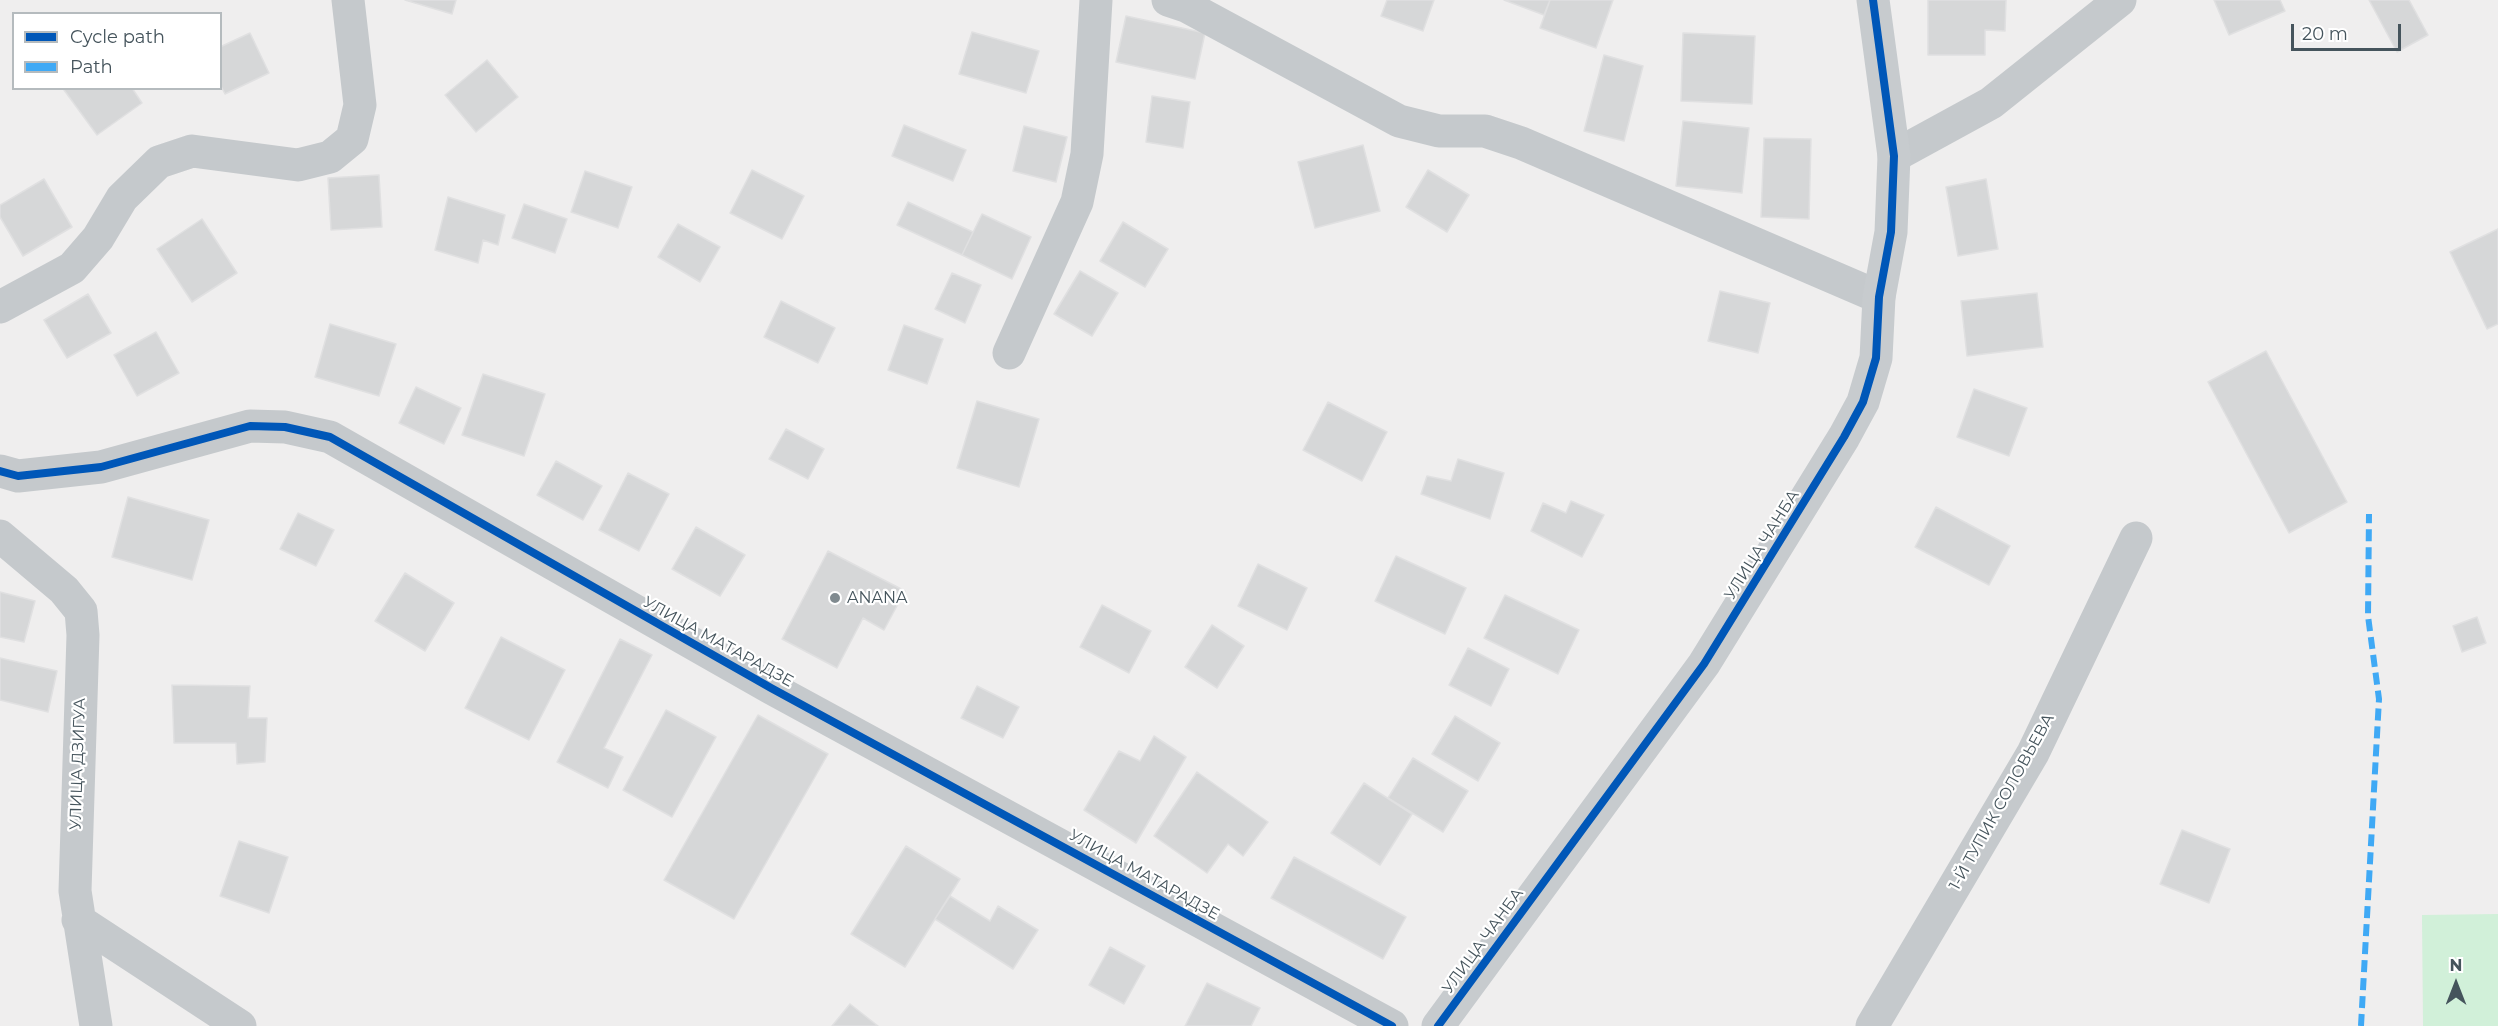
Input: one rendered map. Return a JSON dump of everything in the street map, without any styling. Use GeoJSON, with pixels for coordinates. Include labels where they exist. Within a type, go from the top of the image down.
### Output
{"type":"FeatureCollection","features":[{"type":"Feature","properties":{"kind":"street"},"geometry":{"type":"LineString","coordinates":[[0,307],[72,268],[98,238],[122,198],[159,162],[192,151],[298,165],[330,158],[352,139],[360,105],[348,0]]}},
{"type":"Feature","properties":{"kind":"street"},"geometry":{"type":"LineString","coordinates":[[1009,353],[1077,202],[1087,154],[1096,0]]}},
{"type":"Feature","properties":{"kind":"street"},"geometry":{"type":"LineString","coordinates":[[1168,0],[1186,6],[1399,121],[1439,131],[1485,131],[1521,143],[1879,297]]}},
{"type":"Feature","properties":{"kind":"street","name":"УЛИЦА ЧАНБА"},"geometry":{"type":"LineString","coordinates":[[1438,1026],[1704,664],[1844,437],[1863,402],[1876,358],[1879,297],[1891,232],[1894,156],[1873,0]]}},
{"type":"Feature","properties":{"kind":"street"},"geometry":{"type":"LineString","coordinates":[[1894,156],[1991,103],[2120,0]]}},
{"type":"Feature","properties":{"kind":"street","name":"УЛИЦА МАТАРАДЗЕ"},"geometry":{"type":"LineString","coordinates":[[0,471],[18,476],[101,467],[250,426],[285,428],[330,437],[782,693],[1392,1026]]}},
{"type":"Feature","properties":{"kind":"street","name":"УЛИЦА ДЗИГУА"},"geometry":{"type":"LineString","coordinates":[[0,536],[64,590],[81,611],[83,635],[75,891],[96,1026]]}},
{"type":"Feature","properties":{"kind":"street","name":"1-Й ТУПИК СОЛОВЬЕВА"},"geometry":{"type":"LineString","coordinates":[[1872,1026],[2033,753],[2136,538]]}},
{"type":"Feature","properties":{"kind":"street"},"geometry":{"type":"LineString","coordinates":[[78,920],[240,1026]]}},
{"type":"Feature","properties":{"kind":"green space"},"geometry":{"type":"Polygon","coordinates":[[[2498,914],[2498,1026],[2423,1026],[2422,915],[2498,914]]]}},
{"type":"Feature","properties":{"kind":"building"},"geometry":{"type":"Polygon","coordinates":[[[405,0],[456,0],[452,14],[405,0]]]}},
{"type":"Feature","properties":{"kind":"building"},"geometry":{"type":"Polygon","coordinates":[[[1387,0],[1434,0],[1423,31],[1381,16],[1387,0]]]}},
{"type":"Feature","properties":{"kind":"building"},"geometry":{"type":"Polygon","coordinates":[[[1504,0],[1550,0],[1544,15],[1504,0]]]}},
{"type":"Feature","properties":{"kind":"building"},"geometry":{"type":"Polygon","coordinates":[[[1550,0],[1613,0],[1596,48],[1540,28],[1550,0]]]}},
{"type":"Feature","properties":{"kind":"building"},"geometry":{"type":"Polygon","coordinates":[[[1928,0],[2006,0],[2005,31],[1985,30],[1985,55],[1928,55],[1928,0]]]}},
{"type":"Feature","properties":{"kind":"building"},"geometry":{"type":"Polygon","coordinates":[[[2214,0],[2280,0],[2285,11],[2229,35],[2214,0]]]}},
{"type":"Feature","properties":{"kind":"building"},"geometry":{"type":"Polygon","coordinates":[[[2369,0],[2409,0],[2428,35],[2397,52],[2369,0]]]}},
{"type":"Feature","properties":{"kind":"building"},"geometry":{"type":"Polygon","coordinates":[[[1126,16],[1205,33],[1195,79],[1116,62],[1126,16]]]}},
{"type":"Feature","properties":{"kind":"building"},"geometry":{"type":"Polygon","coordinates":[[[972,32],[1039,51],[1026,93],[959,74],[972,32]]]}},
{"type":"Feature","properties":{"kind":"building"},"geometry":{"type":"Polygon","coordinates":[[[250,33],[269,73],[225,94],[222,88],[222,46],[250,33]]]}},
{"type":"Feature","properties":{"kind":"building"},"geometry":{"type":"Polygon","coordinates":[[[1683,33],[1755,36],[1752,104],[1681,101],[1683,33]]]}},
{"type":"Feature","properties":{"kind":"building"},"geometry":{"type":"Polygon","coordinates":[[[1604,55],[1643,66],[1624,141],[1584,131],[1604,55]]]}},
{"type":"Feature","properties":{"kind":"building"},"geometry":{"type":"Polygon","coordinates":[[[487,60],[518,97],[476,132],[445,95],[487,60]]]}},
{"type":"Feature","properties":{"kind":"building"},"geometry":{"type":"Polygon","coordinates":[[[64,90],[133,90],[142,103],[97,135],[64,90]]]}},
{"type":"Feature","properties":{"kind":"building"},"geometry":{"type":"Polygon","coordinates":[[[1152,96],[1190,102],[1183,148],[1146,142],[1152,96]]]}},
{"type":"Feature","properties":{"kind":"building"},"geometry":{"type":"Polygon","coordinates":[[[1683,121],[1749,128],[1742,193],[1676,186],[1683,121]]]}},
{"type":"Feature","properties":{"kind":"building"},"geometry":{"type":"Polygon","coordinates":[[[904,125],[966,150],[953,181],[892,156],[904,125]]]}},
{"type":"Feature","properties":{"kind":"building"},"geometry":{"type":"Polygon","coordinates":[[[1024,126],[1067,137],[1056,182],[1013,171],[1024,126]]]}},
{"type":"Feature","properties":{"kind":"building"},"geometry":{"type":"Polygon","coordinates":[[[1764,138],[1811,139],[1809,219],[1761,217],[1764,138]]]}},
{"type":"Feature","properties":{"kind":"building"},"geometry":{"type":"Polygon","coordinates":[[[1363,145],[1380,211],[1315,228],[1298,162],[1363,145]]]}},
{"type":"Feature","properties":{"kind":"building"},"geometry":{"type":"Polygon","coordinates":[[[752,170],[804,196],[782,239],[730,213],[752,170]]]}},
{"type":"Feature","properties":{"kind":"building"},"geometry":{"type":"Polygon","coordinates":[[[1428,170],[1469,195],[1447,232],[1406,207],[1428,170]]]}},
{"type":"Feature","properties":{"kind":"building"},"geometry":{"type":"Polygon","coordinates":[[[585,171],[632,187],[618,228],[571,212],[585,171]]]}},
{"type":"Feature","properties":{"kind":"building"},"geometry":{"type":"Polygon","coordinates":[[[379,175],[382,227],[331,230],[328,178],[379,175]]]}},
{"type":"Feature","properties":{"kind":"building"},"geometry":{"type":"Polygon","coordinates":[[[44,179],[72,227],[23,256],[0,217],[0,205],[44,179]]]}},
{"type":"Feature","properties":{"kind":"building"},"geometry":{"type":"Polygon","coordinates":[[[1986,179],[1998,249],[1958,256],[1946,187],[1986,179]]]}},
{"type":"Feature","properties":{"kind":"building"},"geometry":{"type":"Polygon","coordinates":[[[448,197],[505,215],[498,245],[483,240],[478,263],[435,250],[448,197]]]}},
{"type":"Feature","properties":{"kind":"building"},"geometry":{"type":"Polygon","coordinates":[[[908,202],[973,232],[962,255],[897,225],[908,202]]]}},
{"type":"Feature","properties":{"kind":"building"},"geometry":{"type":"Polygon","coordinates":[[[524,204],[567,219],[555,253],[512,238],[524,204]]]}},
{"type":"Feature","properties":{"kind":"building"},"geometry":{"type":"Polygon","coordinates":[[[982,214],[1031,237],[1012,279],[962,255],[982,214]]]}},
{"type":"Feature","properties":{"kind":"building"},"geometry":{"type":"Polygon","coordinates":[[[202,219],[237,273],[192,302],[157,249],[202,219]]]}},
{"type":"Feature","properties":{"kind":"building"},"geometry":{"type":"Polygon","coordinates":[[[1123,222],[1168,249],[1145,287],[1100,261],[1123,222]]]}},
{"type":"Feature","properties":{"kind":"building"},"geometry":{"type":"Polygon","coordinates":[[[678,224],[720,247],[700,282],[658,257],[678,224]]]}},
{"type":"Feature","properties":{"kind":"building"},"geometry":{"type":"Polygon","coordinates":[[[2498,229],[2498,324],[2487,329],[2450,252],[2498,229]]]}},
{"type":"Feature","properties":{"kind":"building"},"geometry":{"type":"Polygon","coordinates":[[[1080,271],[1118,293],[1092,336],[1054,314],[1080,271]]]}},
{"type":"Feature","properties":{"kind":"building"},"geometry":{"type":"Polygon","coordinates":[[[952,273],[981,285],[965,323],[935,309],[952,273]]]}},
{"type":"Feature","properties":{"kind":"building"},"geometry":{"type":"Polygon","coordinates":[[[1720,291],[1770,303],[1758,353],[1708,341],[1720,291]]]}},
{"type":"Feature","properties":{"kind":"building"},"geometry":{"type":"Polygon","coordinates":[[[2037,293],[2043,347],[1967,356],[1961,301],[2037,293]]]}},
{"type":"Feature","properties":{"kind":"building"},"geometry":{"type":"Polygon","coordinates":[[[88,294],[111,333],[67,358],[44,320],[88,294]]]}},
{"type":"Feature","properties":{"kind":"building"},"geometry":{"type":"Polygon","coordinates":[[[781,301],[835,328],[818,363],[764,337],[781,301]]]}},
{"type":"Feature","properties":{"kind":"building"},"geometry":{"type":"Polygon","coordinates":[[[330,324],[396,344],[379,396],[315,377],[330,324]]]}},
{"type":"Feature","properties":{"kind":"building"},"geometry":{"type":"Polygon","coordinates":[[[904,325],[943,339],[927,384],[888,370],[904,325]]]}},
{"type":"Feature","properties":{"kind":"building"},"geometry":{"type":"Polygon","coordinates":[[[156,332],[179,373],[137,396],[114,355],[156,332]]]}},
{"type":"Feature","properties":{"kind":"building"},"geometry":{"type":"Polygon","coordinates":[[[2266,351],[2347,502],[2289,533],[2208,382],[2266,351]]]}},
{"type":"Feature","properties":{"kind":"building"},"geometry":{"type":"Polygon","coordinates":[[[483,374],[545,394],[524,456],[462,435],[483,374]]]}},
{"type":"Feature","properties":{"kind":"building"},"geometry":{"type":"Polygon","coordinates":[[[416,387],[461,408],[444,444],[399,423],[416,387]]]}},
{"type":"Feature","properties":{"kind":"building"},"geometry":{"type":"Polygon","coordinates":[[[1974,389],[2027,408],[2009,456],[1957,437],[1974,389]]]}},
{"type":"Feature","properties":{"kind":"building"},"geometry":{"type":"Polygon","coordinates":[[[977,401],[1039,419],[1019,487],[957,468],[977,401]]]}},
{"type":"Feature","properties":{"kind":"building"},"geometry":{"type":"Polygon","coordinates":[[[1328,402],[1387,432],[1362,481],[1303,450],[1328,402]]]}},
{"type":"Feature","properties":{"kind":"building"},"geometry":{"type":"Polygon","coordinates":[[[786,429],[824,449],[808,479],[769,459],[786,429]]]}},
{"type":"Feature","properties":{"kind":"building"},"geometry":{"type":"Polygon","coordinates":[[[1458,459],[1504,473],[1490,519],[1421,494],[1427,476],[1451,481],[1458,459]]]}},
{"type":"Feature","properties":{"kind":"building"},"geometry":{"type":"Polygon","coordinates":[[[556,461],[602,486],[583,520],[537,495],[556,461]]]}},
{"type":"Feature","properties":{"kind":"building"},"geometry":{"type":"Polygon","coordinates":[[[628,473],[669,494],[639,551],[599,530],[628,473]]]}},
{"type":"Feature","properties":{"kind":"building"},"geometry":{"type":"Polygon","coordinates":[[[128,497],[209,520],[192,580],[112,557],[128,497]]]}},
{"type":"Feature","properties":{"kind":"building"},"geometry":{"type":"Polygon","coordinates":[[[1571,501],[1604,515],[1582,557],[1531,531],[1543,503],[1566,513],[1571,501]]]}},
{"type":"Feature","properties":{"kind":"building"},"geometry":{"type":"Polygon","coordinates":[[[1936,507],[2010,546],[1989,585],[1915,547],[1936,507]]]}},
{"type":"Feature","properties":{"kind":"building"},"geometry":{"type":"Polygon","coordinates":[[[298,513],[334,530],[316,566],[280,549],[298,513]]]}},
{"type":"Feature","properties":{"kind":"building"},"geometry":{"type":"Polygon","coordinates":[[[696,527],[745,555],[720,596],[672,569],[696,527]]]}},
{"type":"Feature","properties":{"kind":"building"},"geometry":{"type":"Polygon","coordinates":[[[828,551],[905,591],[884,630],[863,618],[837,668],[782,639],[828,551]]]}},
{"type":"Feature","properties":{"kind":"building"},"geometry":{"type":"Polygon","coordinates":[[[1396,556],[1466,588],[1445,634],[1375,601],[1396,556]]]}},
{"type":"Feature","properties":{"kind":"building"},"geometry":{"type":"Polygon","coordinates":[[[1258,564],[1307,588],[1287,630],[1238,606],[1258,564]]]}},
{"type":"Feature","properties":{"kind":"building"},"geometry":{"type":"Polygon","coordinates":[[[405,573],[454,603],[425,651],[375,621],[405,573]]]}},
{"type":"Feature","properties":{"kind":"building"},"geometry":{"type":"Polygon","coordinates":[[[0,592],[35,601],[24,642],[0,637],[0,592]]]}},
{"type":"Feature","properties":{"kind":"building"},"geometry":{"type":"Polygon","coordinates":[[[1505,595],[1579,630],[1558,674],[1484,638],[1505,595]]]}},
{"type":"Feature","properties":{"kind":"building"},"geometry":{"type":"Polygon","coordinates":[[[1102,605],[1151,631],[1129,673],[1080,647],[1102,605]]]}},
{"type":"Feature","properties":{"kind":"building"},"geometry":{"type":"Polygon","coordinates":[[[2477,617],[2486,643],[2462,652],[2453,626],[2477,617]]]}},
{"type":"Feature","properties":{"kind":"building"},"geometry":{"type":"Polygon","coordinates":[[[1212,625],[1244,646],[1217,688],[1185,667],[1212,625]]]}},
{"type":"Feature","properties":{"kind":"building"},"geometry":{"type":"Polygon","coordinates":[[[501,637],[565,670],[529,740],[465,708],[501,637]]]}},
{"type":"Feature","properties":{"kind":"building"},"geometry":{"type":"Polygon","coordinates":[[[620,639],[652,655],[604,748],[623,757],[608,788],[557,762],[620,639]]]}},
{"type":"Feature","properties":{"kind":"building"},"geometry":{"type":"Polygon","coordinates":[[[1468,648],[1509,669],[1491,706],[1449,685],[1468,648]]]}},
{"type":"Feature","properties":{"kind":"building"},"geometry":{"type":"Polygon","coordinates":[[[0,658],[57,671],[48,712],[0,700],[0,658]]]}},
{"type":"Feature","properties":{"kind":"building"},"geometry":{"type":"Polygon","coordinates":[[[172,685],[250,686],[248,718],[267,718],[265,762],[237,764],[236,743],[174,743],[172,685]]]}},
{"type":"Feature","properties":{"kind":"building"},"geometry":{"type":"Polygon","coordinates":[[[977,686],[1019,707],[1003,738],[961,718],[977,686]]]}},
{"type":"Feature","properties":{"kind":"building"},"geometry":{"type":"Polygon","coordinates":[[[666,710],[716,737],[672,817],[623,790],[666,710]]]}},
{"type":"Feature","properties":{"kind":"building"},"geometry":{"type":"Polygon","coordinates":[[[758,715],[828,754],[734,919],[664,880],[758,715]]]}},
{"type":"Feature","properties":{"kind":"building"},"geometry":{"type":"Polygon","coordinates":[[[1455,716],[1500,743],[1478,781],[1432,754],[1455,716]]]}},
{"type":"Feature","properties":{"kind":"building"},"geometry":{"type":"Polygon","coordinates":[[[1154,736],[1186,757],[1136,843],[1084,810],[1119,751],[1140,761],[1154,736]]]}},
{"type":"Feature","properties":{"kind":"building"},"geometry":{"type":"Polygon","coordinates":[[[1413,758],[1468,791],[1443,832],[1388,798],[1413,758]]]}},
{"type":"Feature","properties":{"kind":"building"},"geometry":{"type":"Polygon","coordinates":[[[1197,772],[1268,822],[1243,856],[1228,844],[1207,873],[1154,836],[1197,772]]]}},
{"type":"Feature","properties":{"kind":"building"},"geometry":{"type":"Polygon","coordinates":[[[1364,783],[1412,814],[1380,865],[1331,833],[1364,783]]]}},
{"type":"Feature","properties":{"kind":"building"},"geometry":{"type":"Polygon","coordinates":[[[2182,830],[2230,849],[2209,903],[2160,884],[2182,830]]]}},
{"type":"Feature","properties":{"kind":"building"},"geometry":{"type":"Polygon","coordinates":[[[239,841],[288,857],[269,913],[220,896],[239,841]]]}},
{"type":"Feature","properties":{"kind":"building"},"geometry":{"type":"Polygon","coordinates":[[[906,846],[960,879],[905,967],[851,934],[906,846]]]}},
{"type":"Feature","properties":{"kind":"building"},"geometry":{"type":"Polygon","coordinates":[[[1294,857],[1406,917],[1383,959],[1271,898],[1294,857]]]}},
{"type":"Feature","properties":{"kind":"building"},"geometry":{"type":"Polygon","coordinates":[[[950,896],[990,921],[998,906],[1038,930],[1013,969],[935,919],[950,896]]]}},
{"type":"Feature","properties":{"kind":"building"},"geometry":{"type":"Polygon","coordinates":[[[1110,947],[1145,966],[1124,1004],[1089,985],[1110,947]]]}},
{"type":"Feature","properties":{"kind":"building"},"geometry":{"type":"Polygon","coordinates":[[[1207,983],[1260,1008],[1251,1026],[1185,1026],[1207,983]]]}},
{"type":"Feature","properties":{"kind":"building"},"geometry":{"type":"Polygon","coordinates":[[[850,1004],[878,1026],[832,1026],[850,1004]]]}},
{"type":"Feature","properties":{"kind":"marked path"},"geometry":{"type":"LineString","coordinates":[[2361,1026],[2379,699],[2368,616],[2369,514]]}},
{"type":"Feature","properties":{"kind":"cycle path"},"geometry":{"type":"LineString","coordinates":[[1438,1026],[1704,664],[1844,437],[1863,402],[1876,358],[1879,297],[1891,232],[1894,156],[1873,0]]}},
{"type":"Feature","properties":{"kind":"cycle path"},"geometry":{"type":"LineString","coordinates":[[0,471],[18,476],[101,467],[250,426],[285,427],[330,437],[771,688],[1392,1026]]}},
{"type":"Feature","properties":{"kind":"place","name":"ANANA"},"geometry":{"type":"Point","coordinates":[835,598]}}]}
